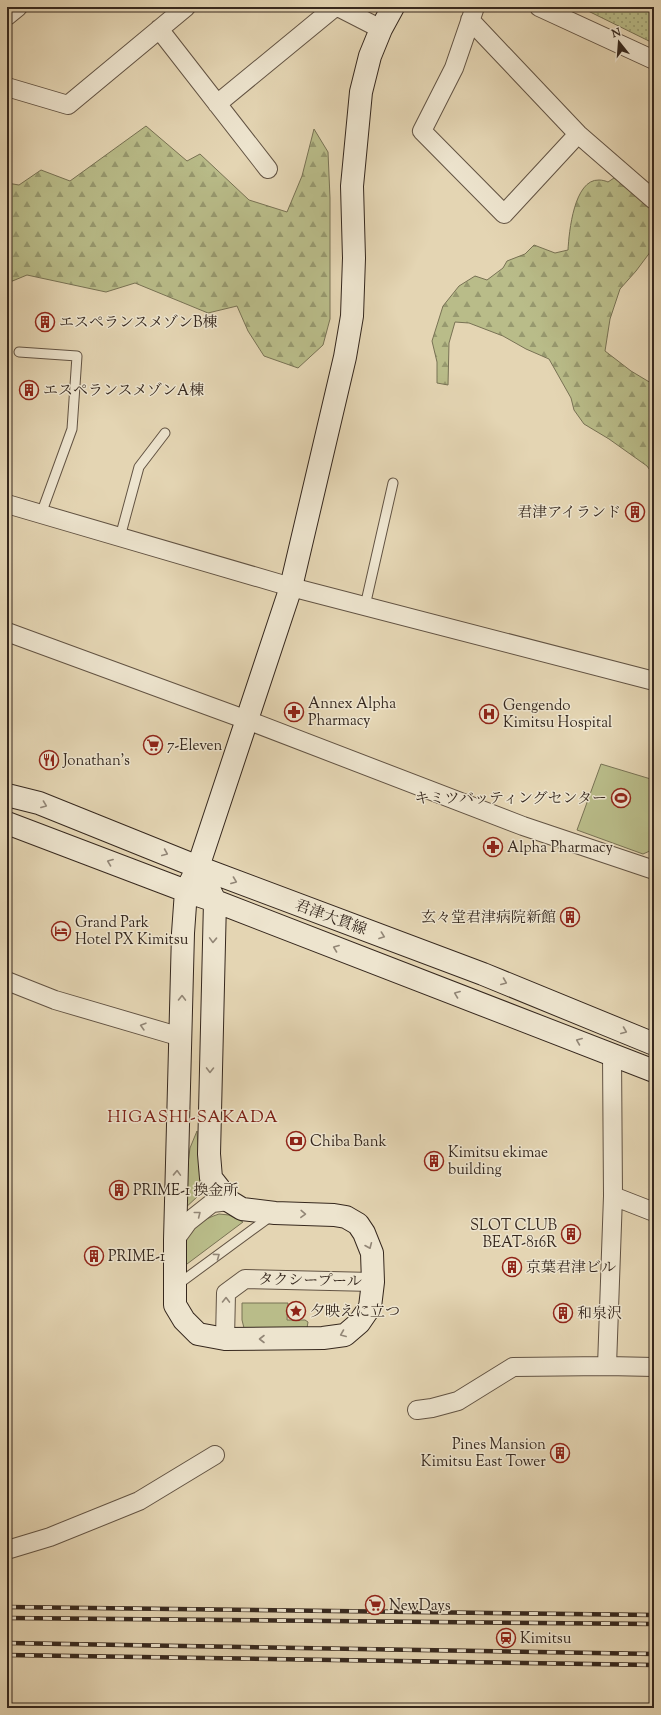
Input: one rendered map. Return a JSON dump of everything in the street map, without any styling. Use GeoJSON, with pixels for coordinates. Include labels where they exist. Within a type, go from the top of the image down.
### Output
{"type":"FeatureCollection","features":[{"type":"Feature","properties":{"kind":"street"},"geometry":{"type":"LineString","coordinates":[[7,16],[18,7]]}},
{"type":"Feature","properties":{"kind":"street"},"geometry":{"type":"LineString","coordinates":[[7,87],[68,104],[186,7]]}},
{"type":"Feature","properties":{"kind":"street"},"geometry":{"type":"LineString","coordinates":[[217,104],[335,7]]}},
{"type":"Feature","properties":{"kind":"street"},"geometry":{"type":"LineString","coordinates":[[338,7],[381,29]]}},
{"type":"Feature","properties":{"kind":"street"},"geometry":{"type":"LineString","coordinates":[[198,867],[214,901],[209,1154],[211,1178],[229,1202],[242,1209],[275,1213],[334,1215],[346,1217],[358,1224],[364,1233],[372,1253],[373,1282],[370,1307],[359,1323],[345,1335],[323,1338],[226,1340],[198,1334],[184,1320],[175,1305],[175,1240],[186,891],[198,867],[291,587],[345,358],[352,316],[354,258],[352,186],[361,92],[370,56],[381,29],[393,7]]}},
{"type":"Feature","properties":{"kind":"street"},"geometry":{"type":"LineString","coordinates":[[539,7],[654,60]]}},
{"type":"Feature","properties":{"kind":"street"},"geometry":{"type":"LineString","coordinates":[[578,134],[504,214],[422,131],[454,68],[473,14],[578,134],[654,200]]}},
{"type":"Feature","properties":{"kind":"street"},"geometry":{"type":"LineString","coordinates":[[159,29],[268,169]]}},
{"type":"Feature","properties":{"kind":"street"},"geometry":{"type":"LineString","coordinates":[[7,504],[291,587],[654,681]]}},
{"type":"Feature","properties":{"kind":"street"},"geometry":{"type":"LineString","coordinates":[[7,632],[247,720],[523,826],[654,870]]}},
{"type":"Feature","properties":{"kind":"street","name":"君津大貫線"},"geometry":{"type":"LineString","coordinates":[[7,795],[39,803],[198,867],[482,974],[654,1044]]}},
{"type":"Feature","properties":{"kind":"street","name":"君津大貫線"},"geometry":{"type":"LineString","coordinates":[[7,823],[214,901],[654,1071]]}},
{"type":"Feature","properties":{"kind":"street"},"geometry":{"type":"LineString","coordinates":[[7,981],[55,1000],[181,1037]]}},
{"type":"Feature","properties":{"kind":"street"},"geometry":{"type":"LineString","coordinates":[[607,1366],[613,1196],[612,1054]]}},
{"type":"Feature","properties":{"kind":"street"},"geometry":{"type":"LineString","coordinates":[[613,1196],[654,1212]]}},
{"type":"Feature","properties":{"kind":"street"},"geometry":{"type":"LineString","coordinates":[[175,1240],[188,1222],[212,1203],[229,1202]]}},
{"type":"Feature","properties":{"kind":"street","name":"タクシープール"},"geometry":{"type":"LineString","coordinates":[[226,1340],[226,1293],[245,1279],[373,1282]]}},
{"type":"Feature","properties":{"kind":"street"},"geometry":{"type":"LineString","coordinates":[[417,1410],[432,1408],[458,1401],[513,1367],[654,1367]]}},
{"type":"Feature","properties":{"kind":"street"},"geometry":{"type":"LineString","coordinates":[[7,1550],[50,1537],[139,1501],[215,1455]]}},
{"type":"Feature","properties":{"kind":"lane"},"geometry":{"type":"LineString","coordinates":[[19,352],[77,356],[72,429],[41,514]]}},
{"type":"Feature","properties":{"kind":"lane"},"geometry":{"type":"LineString","coordinates":[[120,537],[139,467],[165,433]]}},
{"type":"Feature","properties":{"kind":"lane"},"geometry":{"type":"LineString","coordinates":[[365,606],[393,483]]}},
{"type":"Feature","properties":{"kind":"lane"},"geometry":{"type":"LineString","coordinates":[[174,1287],[275,1213]]}},
{"type":"Feature","properties":{"kind":"green space"},"geometry":{"type":"Polygon","coordinates":[[[580,7],[654,7],[654,43],[653,43],[580,7]]]}},
{"type":"Feature","properties":{"kind":"green space"},"geometry":{"type":"Polygon","coordinates":[[[146,126],[187,161],[200,154],[249,200],[287,212],[302,176],[314,129],[328,152],[330,198],[330,319],[323,345],[298,368],[264,356],[248,331],[237,306],[208,313],[135,283],[106,292],[27,275],[7,282],[7,183],[19,185],[41,170],[70,181],[146,126]]]}},
{"type":"Feature","properties":{"kind":"green space"},"geometry":{"type":"Polygon","coordinates":[[[614,178],[625,185],[649,206],[654,214],[654,247],[620,289],[610,319],[605,351],[631,371],[651,383],[654,379],[654,476],[647,466],[609,439],[584,424],[574,410],[571,398],[549,359],[526,349],[503,336],[469,323],[455,322],[449,343],[448,385],[437,383],[437,362],[432,341],[443,306],[459,286],[475,276],[487,280],[503,268],[507,261],[525,254],[534,245],[555,253],[568,250],[574,208],[578,197],[584,188],[591,182],[599,180],[608,182],[614,178]]]}},
{"type":"Feature","properties":{"kind":"green space","name":"キミツバッティングセンター"},"geometry":{"type":"Polygon","coordinates":[[[601,764],[654,780],[654,846],[652,850],[643,854],[577,830],[601,764]]]}},
{"type":"Feature","properties":{"kind":"green space"},"geometry":{"type":"Polygon","coordinates":[[[197,1131],[200,1180],[206,1193],[198,1196],[182,1211],[190,1148],[197,1131]]]}},
{"type":"Feature","properties":{"kind":"green space"},"geometry":{"type":"Polygon","coordinates":[[[219,1214],[229,1215],[243,1222],[183,1267],[182,1247],[185,1238],[197,1224],[219,1214]]]}},
{"type":"Feature","properties":{"kind":"green space"},"geometry":{"type":"Polygon","coordinates":[[[242,1303],[288,1303],[287,1320],[305,1320],[308,1322],[307,1328],[244,1328],[242,1320],[242,1303]]]}},
{"type":"Feature","properties":{"kind":"railway"},"geometry":{"type":"LineString","coordinates":[[7,1607],[654,1615]]}},
{"type":"Feature","properties":{"kind":"railway"},"geometry":{"type":"LineString","coordinates":[[7,1618],[654,1624]]}},
{"type":"Feature","properties":{"kind":"railway"},"geometry":{"type":"LineString","coordinates":[[7,1643],[654,1654]]}},
{"type":"Feature","properties":{"kind":"railway"},"geometry":{"type":"LineString","coordinates":[[7,1655],[654,1665]]}},
{"type":"Feature","properties":{"kind":"place","name":"エスペランスメゾンB棟"},"geometry":{"type":"Point","coordinates":[45,322]}},
{"type":"Feature","properties":{"kind":"place","name":"エスペランスメゾンA棟"},"geometry":{"type":"Point","coordinates":[29,390]}},
{"type":"Feature","properties":{"kind":"place","name":"君津アイランド"},"geometry":{"type":"Point","coordinates":[635,512]}},
{"type":"Feature","properties":{"kind":"place","name":"Annex Alpha Pharmacy"},"geometry":{"type":"Point","coordinates":[294,712]}},
{"type":"Feature","properties":{"kind":"place","name":"Gengendo Kimitsu Hospital"},"geometry":{"type":"Point","coordinates":[489,714]}},
{"type":"Feature","properties":{"kind":"place","name":"7-Eleven"},"geometry":{"type":"Point","coordinates":[153,745]}},
{"type":"Feature","properties":{"kind":"place","name":"Jonathan's"},"geometry":{"type":"Point","coordinates":[49,760]}},
{"type":"Feature","properties":{"kind":"place","name":"キミツバッティングセンター"},"geometry":{"type":"Point","coordinates":[621,798]}},
{"type":"Feature","properties":{"kind":"place","name":"Alpha Pharmacy"},"geometry":{"type":"Point","coordinates":[493,847]}},
{"type":"Feature","properties":{"kind":"place","name":"玄々堂君津病院新館"},"geometry":{"type":"Point","coordinates":[570,917]}},
{"type":"Feature","properties":{"kind":"place","name":"Grand Park Hotel PX Kimitsu"},"geometry":{"type":"Point","coordinates":[61,931]}},
{"type":"Feature","properties":{"kind":"place","name":"Chiba Bank"},"geometry":{"type":"Point","coordinates":[296,1141]}},
{"type":"Feature","properties":{"kind":"place","name":"Kimitsu ekimae building"},"geometry":{"type":"Point","coordinates":[434,1161]}},
{"type":"Feature","properties":{"kind":"place","name":"PRIME-1 換金所"},"geometry":{"type":"Point","coordinates":[119,1190]}},
{"type":"Feature","properties":{"kind":"place","name":"SLOT CLUB BEAT-816R"},"geometry":{"type":"Point","coordinates":[571,1234]}},
{"type":"Feature","properties":{"kind":"place","name":"PRIME-1"},"geometry":{"type":"Point","coordinates":[94,1256]}},
{"type":"Feature","properties":{"kind":"place","name":"京葉君津ビル"},"geometry":{"type":"Point","coordinates":[512,1267]}},
{"type":"Feature","properties":{"kind":"place","name":"夕映えに立つ"},"geometry":{"type":"Point","coordinates":[296,1311]}},
{"type":"Feature","properties":{"kind":"place","name":"和泉沢"},"geometry":{"type":"Point","coordinates":[563,1313]}},
{"type":"Feature","properties":{"kind":"place","name":"Pines Mansion Kimitsu East Tower"},"geometry":{"type":"Point","coordinates":[560,1453]}},
{"type":"Feature","properties":{"kind":"place","name":"NewDays"},"geometry":{"type":"Point","coordinates":[375,1605]}},
{"type":"Feature","properties":{"kind":"place","name":"Kimitsu"},"geometry":{"type":"Point","coordinates":[506,1638]}},
{"type":"Feature","properties":{"kind":"district","name":"HIGASHI-SAKADA"},"geometry":{"type":"Point","coordinates":[193,1116]}}]}
